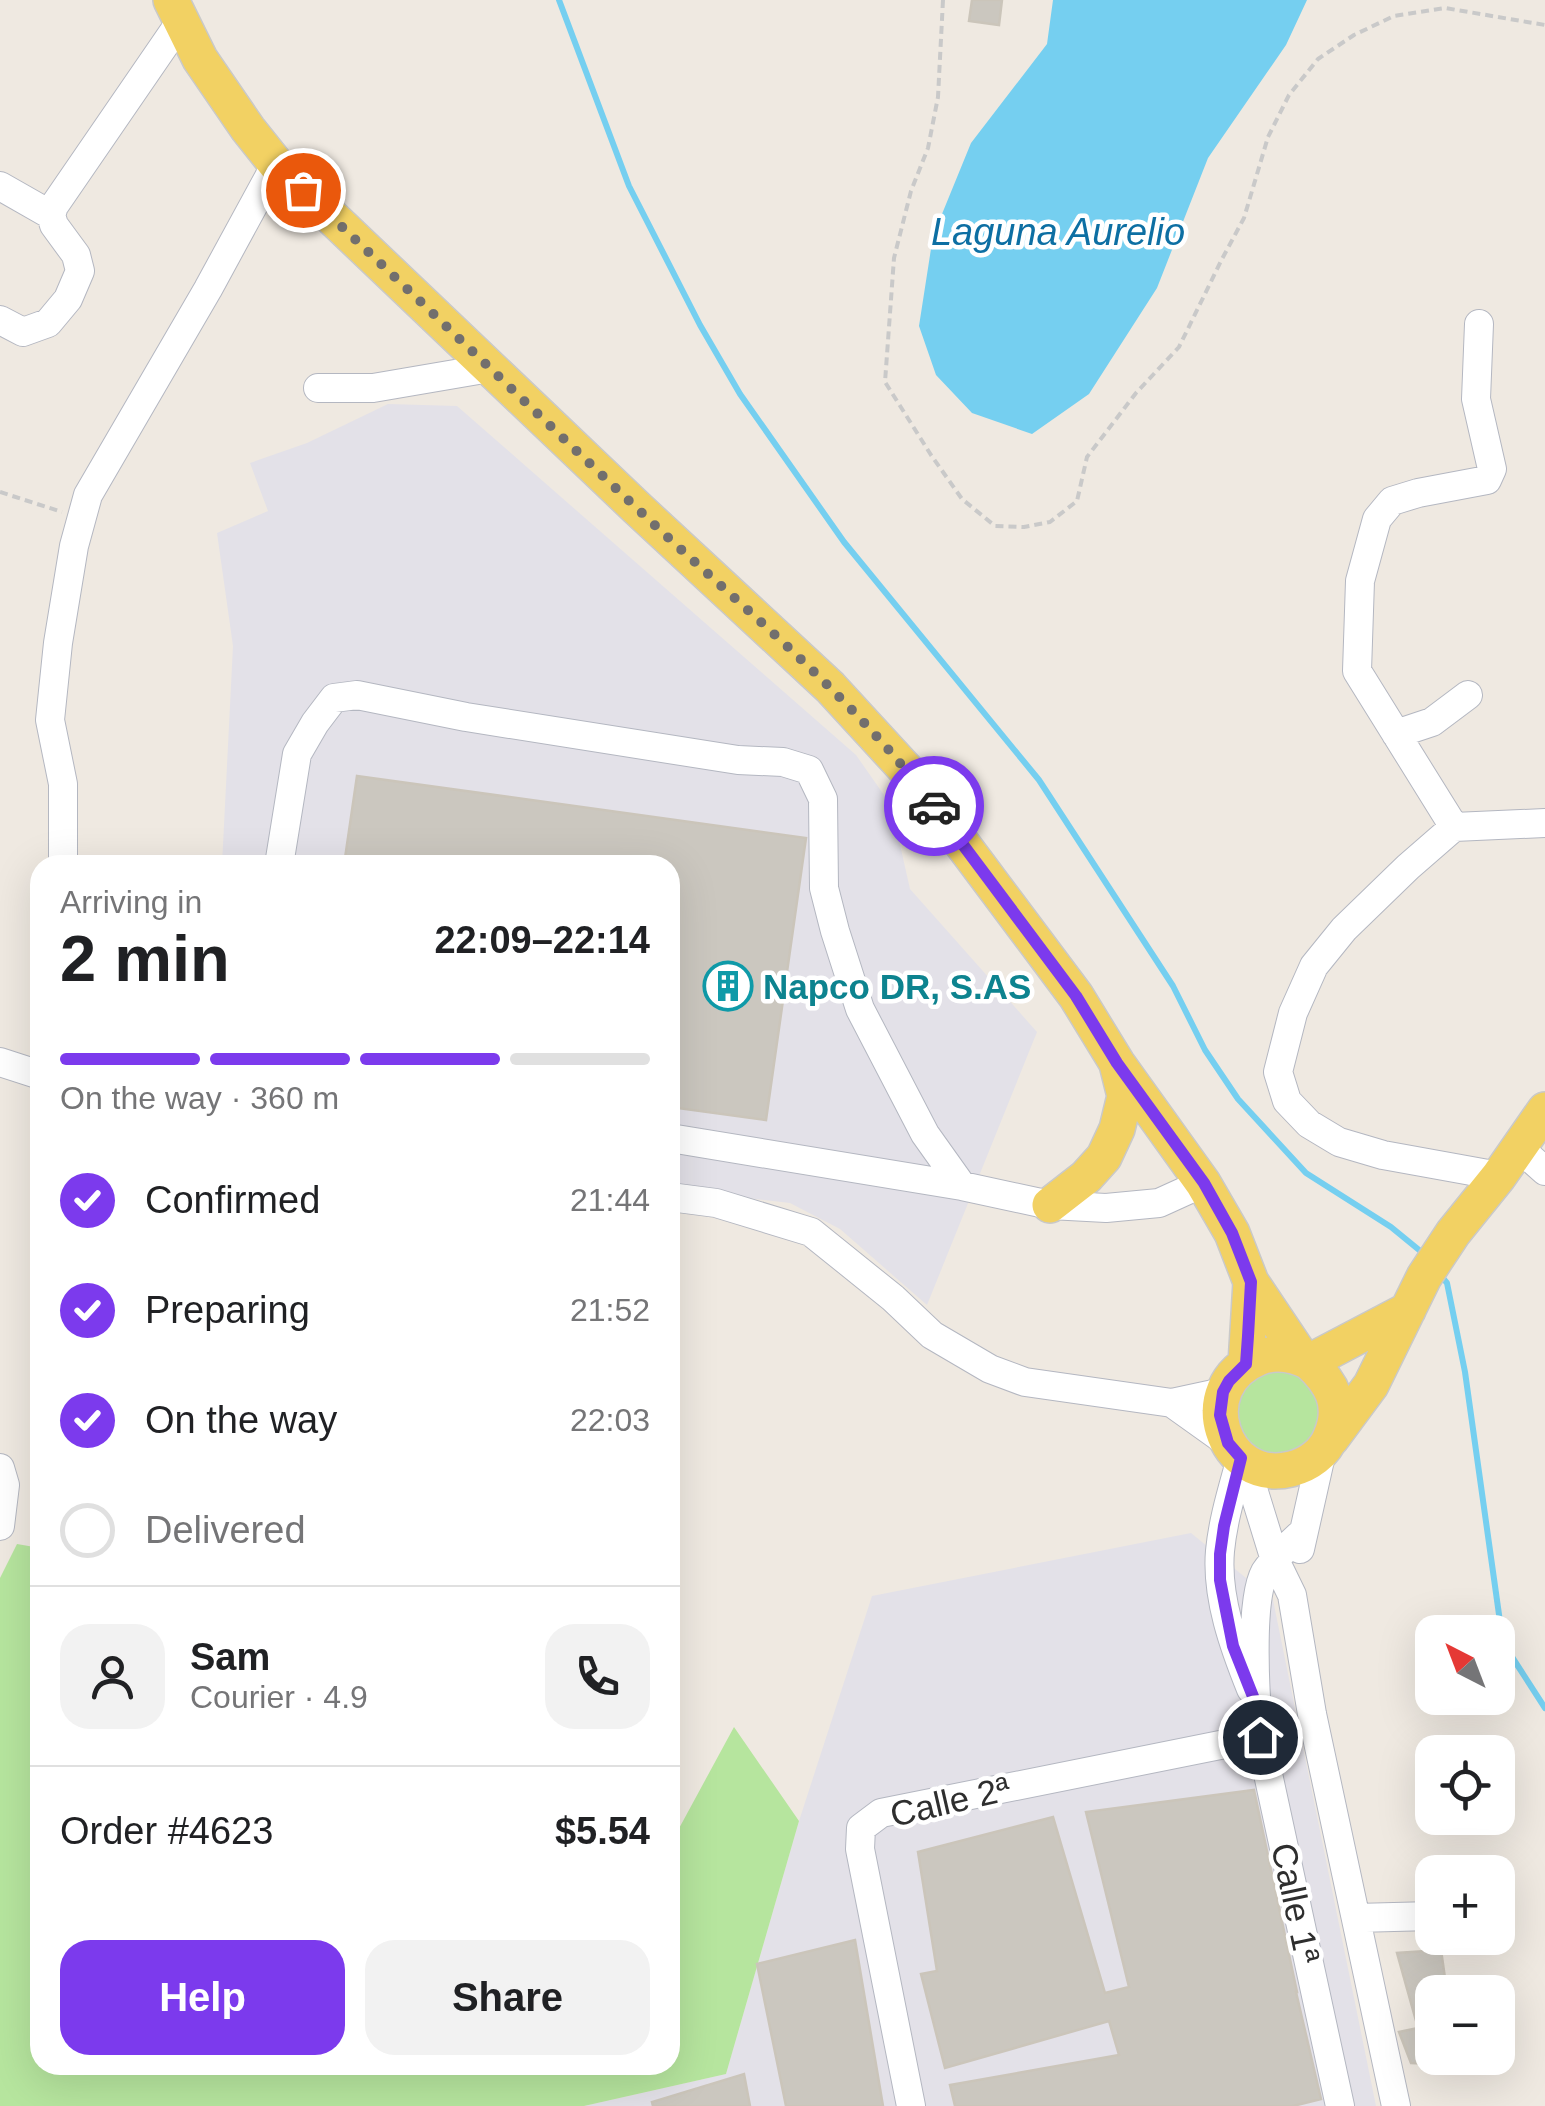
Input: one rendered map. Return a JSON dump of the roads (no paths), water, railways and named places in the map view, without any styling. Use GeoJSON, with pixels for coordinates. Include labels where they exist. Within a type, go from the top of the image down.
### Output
{"type":"FeatureCollection","features":[{"type":"Feature","properties":{"kind":"main road"},"geometry":{"type":"LineString","coordinates":[[176,10],[200,59],[276,164],[830,687],[910,774],[1076,996],[1117,1063],[1204,1183],[1232,1233],[1251,1282],[1306,1360],[1326,1377],[1335,1396],[1337,1418],[1326,1445]]}},
{"type":"Feature","properties":{"kind":"main road"},"geometry":{"type":"LineString","coordinates":[[1050,1205],[1104,1157],[1117,1129],[1125,1096],[1117,1063]]}},
{"type":"Feature","properties":{"kind":"main road"},"geometry":{"type":"LineString","coordinates":[[1408,1310],[1306,1360],[1283,1353],[1246,1364],[1223,1392],[1220,1415],[1239,1455],[1264,1469],[1280,1471],[1310,1461],[1326,1445],[1371,1385],[1424,1278],[1453,1233],[1521,1165],[1545,1110]]}},
{"type":"Feature","properties":{"kind":"main road"},"geometry":{"type":"LineString","coordinates":[[1246,1364],[1251,1282]]}},
{"type":"Feature","properties":{"kind":"street"},"geometry":{"type":"LineString","coordinates":[[0,320],[23,332],[48,323],[68,299],[80,271],[76,255],[51,214],[176,10]]}},
{"type":"Feature","properties":{"kind":"street"},"geometry":{"type":"LineString","coordinates":[[62,855],[63,784],[50,720],[74,546],[88,495],[208,290],[276,164]]}},
{"type":"Feature","properties":{"kind":"street"},"geometry":{"type":"LineString","coordinates":[[0,186],[51,214]]}},
{"type":"Feature","properties":{"kind":"street"},"geometry":{"type":"LineString","coordinates":[[1454,827],[1357,670],[1360,581],[1377,518],[1392,501],[1486,480],[1492,468],[1476,399],[1479,324]]}},
{"type":"Feature","properties":{"kind":"street"},"geometry":{"type":"LineString","coordinates":[[318,388],[373,388],[490,368]]}},
{"type":"Feature","properties":{"kind":"street"},"geometry":{"type":"LineString","coordinates":[[281,855],[297,754],[334,698],[358,695],[466,717],[738,760],[783,762],[809,770],[823,799],[824,888],[860,1009],[925,1134],[962,1186]]}},
{"type":"Feature","properties":{"kind":"street"},"geometry":{"type":"LineString","coordinates":[[1396,734],[1432,722],[1468,695]]}},
{"type":"Feature","properties":{"kind":"street"},"geometry":{"type":"LineString","coordinates":[[1521,1165],[1383,1155],[1338,1142],[1309,1124],[1287,1101],[1278,1072],[1293,1013],[1314,966],[1344,929],[1408,867],[1454,827],[1545,823]]}},
{"type":"Feature","properties":{"kind":"street"},"geometry":{"type":"LineString","coordinates":[[0,1062],[30,1072]]}},
{"type":"Feature","properties":{"kind":"street"},"geometry":{"type":"LineString","coordinates":[[680,1140],[962,1186],[1050,1205],[1106,1208],[1159,1203],[1204,1183]]}},
{"type":"Feature","properties":{"kind":"street"},"geometry":{"type":"LineString","coordinates":[[680,1197],[716,1202],[812,1232],[932,1335],[990,1370],[1025,1382],[1172,1403],[1223,1392]]}},
{"type":"Feature","properties":{"kind":"street"},"geometry":{"type":"LineString","coordinates":[[1172,1403],[1239,1455],[1275,1560],[1292,1594],[1312,1714],[1396,2106]]}},
{"type":"Feature","properties":{"kind":"street"},"geometry":{"type":"LineString","coordinates":[[1292,1594],[1303,1532],[1326,1445]]}},
{"type":"Feature","properties":{"kind":"street","name":"Calle 1ª"},"geometry":{"type":"LineString","coordinates":[[1239,1455],[1224,1526],[1220,1580],[1233,1646],[1254,1699]]}},
{"type":"Feature","properties":{"kind":"street"},"geometry":{"type":"LineString","coordinates":[[0,1468],[5,1485],[0,1526]]}},
{"type":"Feature","properties":{"kind":"street","name":"Calle 1ª"},"geometry":{"type":"LineString","coordinates":[[1303,1532],[1265,1572],[1258,1592],[1254,1699],[1340,2106]]}},
{"type":"Feature","properties":{"kind":"street","name":"Calle 2ª"},"geometry":{"type":"LineString","coordinates":[[911,2106],[860,1849],[861,1828],[881,1813],[1260,1737]]}},
{"type":"Feature","properties":{"kind":"street"},"geometry":{"type":"LineString","coordinates":[[1356,1918],[1415,1916]]}},
{"type":"Feature","properties":{"kind":"water","name":"Laguna Aurelio"},"geometry":{"type":"Polygon","coordinates":[[[1053,0],[1307,0],[1286,45],[1208,158],[1157,288],[1089,394],[1032,434],[972,413],[936,375],[919,326],[933,236],[971,143],[1047,44],[1053,0]]]}},
{"type":"Feature","properties":{"kind":"waterway"},"geometry":{"type":"LineString","coordinates":[[559,0],[629,186],[740,394],[844,542],[1039,780],[1173,986],[1205,1050],[1238,1099],[1306,1173],[1391,1227],[1424,1254]]}},
{"type":"Feature","properties":{"kind":"waterway"},"geometry":{"type":"LineString","coordinates":[[1441,1276],[1447,1283],[1465,1372],[1503,1643],[1545,1708]]}},
{"type":"Feature","properties":{"kind":"place","name":"Napco DR, S.AS"},"geometry":{"type":"Point","coordinates":[728,986]}}]}
